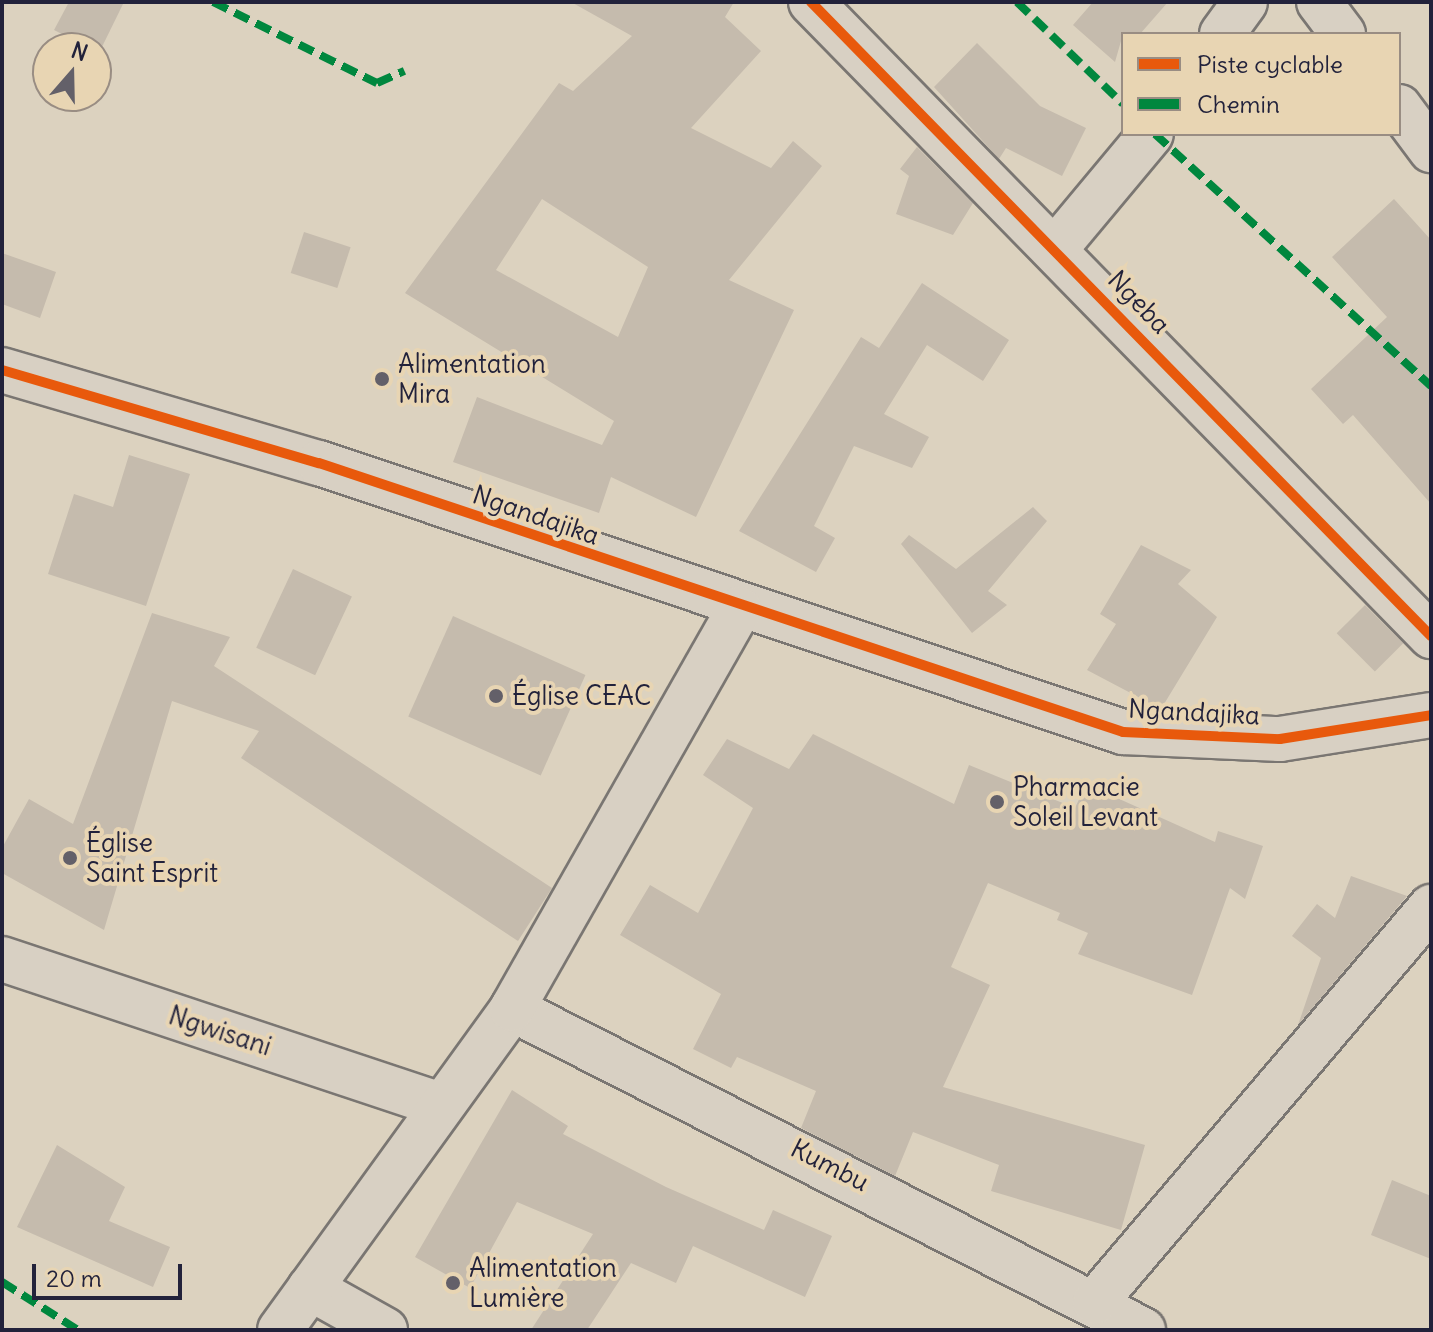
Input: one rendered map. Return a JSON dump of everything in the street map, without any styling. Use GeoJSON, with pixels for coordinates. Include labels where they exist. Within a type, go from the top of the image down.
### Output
{"type":"FeatureCollection","features":[{"type":"Feature","properties":{"kind":"street","name":"Ngeba"},"geometry":{"type":"LineString","coordinates":[[811,2],[1056,248],[1431,636]]}},
{"type":"Feature","properties":{"kind":"street"},"geometry":{"type":"LineString","coordinates":[[1223,32],[1245,2]]}},
{"type":"Feature","properties":{"kind":"street"},"geometry":{"type":"LineString","coordinates":[[1319,2],[1342,32]]}},
{"type":"Feature","properties":{"kind":"street"},"geometry":{"type":"LineString","coordinates":[[1401,110],[1431,150]]}},
{"type":"Feature","properties":{"kind":"street"},"geometry":{"type":"LineString","coordinates":[[1056,248],[1149,136]]}},
{"type":"Feature","properties":{"kind":"street","name":"Ngandajika"},"geometry":{"type":"LineString","coordinates":[[2,370],[319,463],[739,609],[1123,732],[1280,739],[1431,715]]}},
{"type":"Feature","properties":{"kind":"street"},"geometry":{"type":"LineString","coordinates":[[280,1330],[438,1104],[512,1009],[739,609]]}},
{"type":"Feature","properties":{"kind":"street"},"geometry":{"type":"LineString","coordinates":[[1095,1302],[1431,907]]}},
{"type":"Feature","properties":{"kind":"street","name":"Ngwisani"},"geometry":{"type":"LineString","coordinates":[[2,959],[438,1104]]}},
{"type":"Feature","properties":{"kind":"street","name":"Kumbu"},"geometry":{"type":"LineString","coordinates":[[512,1009],[1095,1302],[1143,1330]]}},
{"type":"Feature","properties":{"kind":"street"},"geometry":{"type":"LineString","coordinates":[[310,1288],[385,1330]]}},
{"type":"Feature","properties":{"kind":"building"},"geometry":{"type":"Polygon","coordinates":[[[69,2],[124,2],[109,32],[54,30],[69,2]]]}},
{"type":"Feature","properties":{"kind":"building"},"geometry":{"type":"Polygon","coordinates":[[[571,2],[734,2],[725,17],[761,51],[691,128],[771,168],[793,141],[822,166],[729,280],[794,310],[696,517],[611,477],[599,513],[453,462],[477,397],[602,445],[614,421],[405,293],[559,83],[573,91],[632,36],[571,2]],[[542,199],[496,270],[618,337],[648,267],[542,199]]]}},
{"type":"Feature","properties":{"kind":"building"},"geometry":{"type":"Polygon","coordinates":[[[1093,2],[1168,2],[1142,32],[1121,32],[1115,62],[1073,25],[1093,2]]]}},
{"type":"Feature","properties":{"kind":"building"},"geometry":{"type":"Polygon","coordinates":[[[977,43],[1040,106],[1086,128],[1062,176],[1006,148],[999,159],[934,87],[977,43]]]}},
{"type":"Feature","properties":{"kind":"building"},"geometry":{"type":"Polygon","coordinates":[[[917,147],[973,203],[953,235],[896,214],[909,176],[900,169],[917,147]]]}},
{"type":"Feature","properties":{"kind":"building"},"geometry":{"type":"Polygon","coordinates":[[[1394,199],[1431,240],[1431,504],[1353,415],[1343,424],[1311,389],[1387,317],[1332,257],[1394,199]]]}},
{"type":"Feature","properties":{"kind":"building"},"geometry":{"type":"Polygon","coordinates":[[[304,232],[351,247],[337,288],[291,273],[304,232]]]}},
{"type":"Feature","properties":{"kind":"building"},"geometry":{"type":"Polygon","coordinates":[[[2,253],[56,272],[40,318],[2,304],[2,253]]]}},
{"type":"Feature","properties":{"kind":"building"},"geometry":{"type":"Polygon","coordinates":[[[922,283],[1009,340],[983,381],[927,345],[884,414],[929,437],[912,468],[854,446],[814,526],[835,538],[816,572],[739,531],[861,337],[879,348],[922,283]]]}},
{"type":"Feature","properties":{"kind":"building"},"geometry":{"type":"Polygon","coordinates":[[[129,455],[190,474],[146,606],[48,574],[74,494],[113,507],[129,455]]]}},
{"type":"Feature","properties":{"kind":"building"},"geometry":{"type":"Polygon","coordinates":[[[1033,507],[1047,521],[988,591],[1007,605],[972,633],[901,544],[909,535],[956,569],[1033,507]]]}},
{"type":"Feature","properties":{"kind":"building"},"geometry":{"type":"Polygon","coordinates":[[[1141,545],[1191,570],[1178,584],[1217,617],[1161,709],[1087,670],[1116,624],[1100,614],[1141,545]]]}},
{"type":"Feature","properties":{"kind":"building"},"geometry":{"type":"Polygon","coordinates":[[[293,569],[352,596],[315,675],[256,648],[293,569]]]}},
{"type":"Feature","properties":{"kind":"building"},"geometry":{"type":"Polygon","coordinates":[[[1365,605],[1403,643],[1375,671],[1337,633],[1365,605]]]}},
{"type":"Feature","properties":{"kind":"building"},"geometry":{"type":"Polygon","coordinates":[[[152,613],[230,637],[214,666],[552,888],[518,941],[241,758],[259,731],[172,701],[104,930],[2,873],[2,848],[29,799],[73,824],[152,613]]]}},
{"type":"Feature","properties":{"kind":"building","name":"Église CEAC"},"geometry":{"type":"Polygon","coordinates":[[[453,616],[585,675],[541,775],[408,716],[453,616]]]}},
{"type":"Feature","properties":{"kind":"building"},"geometry":{"type":"Polygon","coordinates":[[[813,734],[954,804],[969,765],[1075,808],[1086,784],[1215,842],[1218,831],[1263,846],[1245,899],[1230,888],[1192,995],[1078,954],[1088,933],[1057,920],[1060,913],[988,883],[951,967],[990,985],[943,1087],[1145,1145],[1121,1230],[991,1191],[999,1165],[913,1132],[895,1176],[801,1128],[816,1091],[737,1057],[731,1068],[693,1049],[721,994],[620,935],[650,885],[698,913],[753,808],[703,775],[727,739],[789,769],[813,734]]]}},
{"type":"Feature","properties":{"kind":"building"},"geometry":{"type":"Polygon","coordinates":[[[1351,876],[1407,896],[1298,1025],[1321,958],[1292,936],[1317,904],[1335,918],[1351,876]]]}},
{"type":"Feature","properties":{"kind":"building"},"geometry":{"type":"Polygon","coordinates":[[[512,1090],[568,1126],[563,1134],[666,1187],[764,1230],[773,1210],[832,1236],[805,1297],[693,1246],[676,1283],[631,1263],[587,1330],[531,1330],[593,1234],[517,1202],[470,1288],[415,1257],[512,1090]]]}},
{"type":"Feature","properties":{"kind":"building"},"geometry":{"type":"Polygon","coordinates":[[[57,1145],[125,1187],[109,1221],[170,1247],[153,1287],[17,1227],[57,1145]]]}},
{"type":"Feature","properties":{"kind":"building"},"geometry":{"type":"Polygon","coordinates":[[[1392,1180],[1431,1196],[1431,1259],[1371,1235],[1392,1180]]]}},
{"type":"Feature","properties":{"kind":"marked path"},"geometry":{"type":"LineString","coordinates":[[213,2],[377,83],[404,71]]}},
{"type":"Feature","properties":{"kind":"marked path"},"geometry":{"type":"LineString","coordinates":[[1017,2],[1121,102]]}},
{"type":"Feature","properties":{"kind":"marked path"},"geometry":{"type":"LineString","coordinates":[[1157,136],[1431,386]]}},
{"type":"Feature","properties":{"kind":"marked path"},"geometry":{"type":"LineString","coordinates":[[2,1282],[78,1330]]}},
{"type":"Feature","properties":{"kind":"cycle path"},"geometry":{"type":"LineString","coordinates":[[811,2],[1431,636]]}},
{"type":"Feature","properties":{"kind":"cycle path"},"geometry":{"type":"LineString","coordinates":[[2,370],[319,463],[1123,732],[1280,739],[1431,715]]}},
{"type":"Feature","properties":{"kind":"place","name":"Alimentation Mira"},"geometry":{"type":"Point","coordinates":[382,379]}},
{"type":"Feature","properties":{"kind":"place","name":"Église CEAC"},"geometry":{"type":"Point","coordinates":[496,696]}},
{"type":"Feature","properties":{"kind":"place","name":"Pharmacie Soleil Levant"},"geometry":{"type":"Point","coordinates":[997,802]}},
{"type":"Feature","properties":{"kind":"place","name":"Église Saint Esprit"},"geometry":{"type":"Point","coordinates":[70,858]}},
{"type":"Feature","properties":{"kind":"place","name":"Alimentation Lumière"},"geometry":{"type":"Point","coordinates":[453,1283]}}]}
